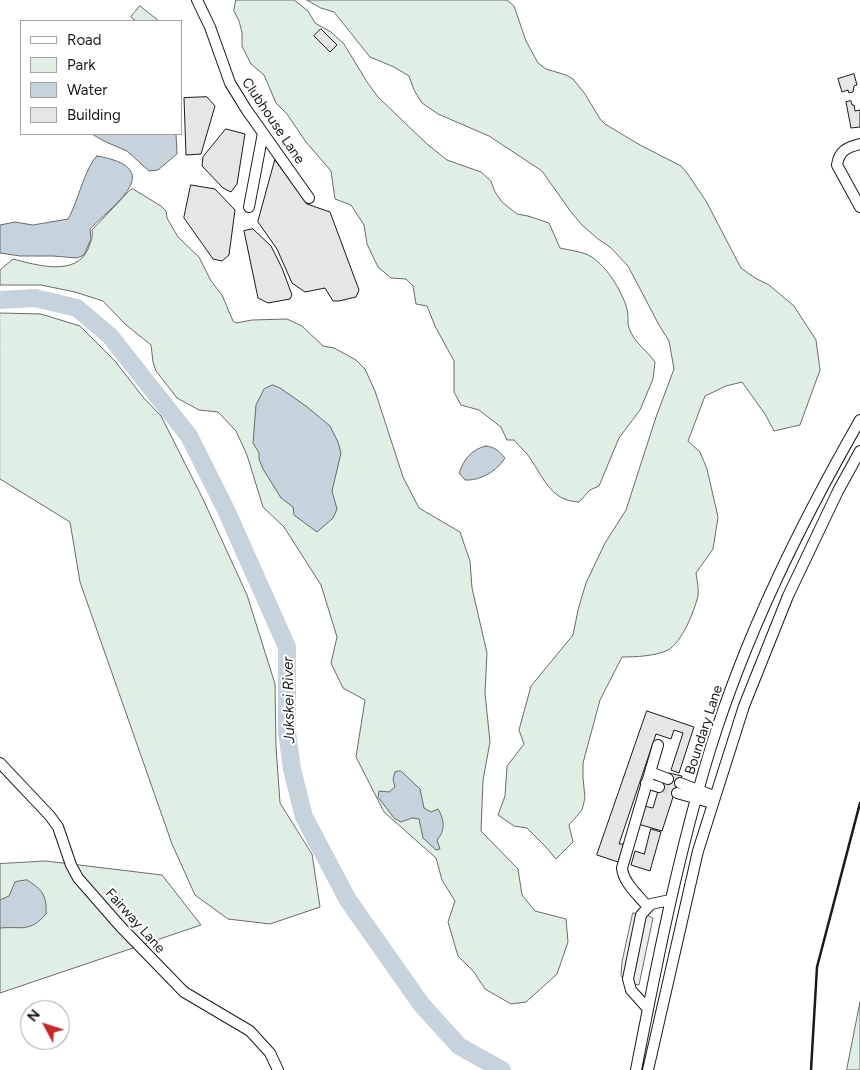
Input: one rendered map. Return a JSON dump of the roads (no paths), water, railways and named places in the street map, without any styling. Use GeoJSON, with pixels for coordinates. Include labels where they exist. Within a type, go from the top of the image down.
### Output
{"type":"FeatureCollection","features":[{"type":"Feature","properties":{"kind":"street","name":"Clubhouse Lane"},"geometry":{"type":"LineString","coordinates":[[198,0],[214,36],[230,83],[309,198]]}},
{"type":"Feature","properties":{"kind":"street"},"geometry":{"type":"LineString","coordinates":[[249,207],[263,133]]}},
{"type":"Feature","properties":{"kind":"street"},"geometry":{"type":"LineString","coordinates":[[860,144],[849,146],[843,151],[839,156],[837,165],[860,207]]}},
{"type":"Feature","properties":{"kind":"street","name":"Boundary Lane"},"geometry":{"type":"LineString","coordinates":[[636,1070],[678,863],[711,748],[738,672],[800,528],[860,420]]}},
{"type":"Feature","properties":{"kind":"street"},"geometry":{"type":"LineString","coordinates":[[648,1070],[698,851],[744,706],[788,596],[838,491],[860,451]]}},
{"type":"Feature","properties":{"kind":"street"},"geometry":{"type":"LineString","coordinates":[[647,906],[626,880],[622,873],[622,868],[658,745]]}},
{"type":"Feature","properties":{"kind":"street","name":"Fairway Lane"},"geometry":{"type":"LineString","coordinates":[[0,763],[50,816],[58,827],[70,865],[78,878],[120,926],[184,992],[250,1032],[260,1041],[270,1053],[278,1070]]}},
{"type":"Feature","properties":{"kind":"street"},"geometry":{"type":"LineString","coordinates":[[650,772],[668,779]]}},
{"type":"Feature","properties":{"kind":"street"},"geometry":{"type":"LineString","coordinates":[[646,783],[659,787]]}},
{"type":"Feature","properties":{"kind":"street"},"geometry":{"type":"LineString","coordinates":[[678,788],[713,800]]}},
{"type":"Feature","properties":{"kind":"street"},"geometry":{"type":"LineString","coordinates":[[648,1009],[631,990],[628,979],[641,915],[647,906],[670,900]]}},
{"type":"Feature","properties":{"kind":"water"},"geometry":{"type":"Polygon","coordinates":[[[94,135],[176,135],[177,154],[158,170],[149,171],[127,151],[94,135]]]}},
{"type":"Feature","properties":{"kind":"water"},"geometry":{"type":"Polygon","coordinates":[[[97,156],[118,161],[129,169],[132,177],[130,187],[123,197],[90,229],[91,239],[84,255],[77,258],[20,256],[0,253],[0,225],[15,222],[33,225],[68,219],[85,176],[97,156]]]}},
{"type":"Feature","properties":{"kind":"water"},"geometry":{"type":"Polygon","coordinates":[[[273,385],[306,406],[330,426],[338,442],[341,453],[332,491],[337,509],[333,518],[317,532],[294,515],[293,507],[281,498],[263,469],[259,453],[253,443],[256,405],[264,389],[273,385]]]}},
{"type":"Feature","properties":{"kind":"water"},"geometry":{"type":"Polygon","coordinates":[[[486,446],[497,450],[505,458],[502,463],[482,477],[465,480],[459,473],[463,463],[473,452],[486,446]]]}},
{"type":"Feature","properties":{"kind":"water"},"geometry":{"type":"Polygon","coordinates":[[[401,771],[420,789],[424,808],[431,812],[438,809],[440,813],[443,828],[437,840],[440,849],[436,850],[423,838],[419,819],[412,818],[401,822],[394,818],[378,797],[379,791],[389,792],[395,787],[393,779],[395,772],[401,771]]]}},
{"type":"Feature","properties":{"kind":"water"},"geometry":{"type":"Polygon","coordinates":[[[27,880],[43,894],[46,902],[46,914],[30,926],[0,928],[0,900],[9,896],[15,882],[27,880]]]}},
{"type":"Feature","properties":{"kind":"waterway","name":"Jukskei River"},"geometry":{"type":"LineString","coordinates":[[0,300],[35,298],[77,308],[110,336],[189,436],[226,510],[287,647],[287,732],[292,769],[304,817],[348,900],[421,1004],[459,1046],[502,1070]]}},
{"type":"Feature","properties":{"kind":"tunnel"},"geometry":{"type":"LineString","coordinates":[[659,787],[677,793]]}}]}
